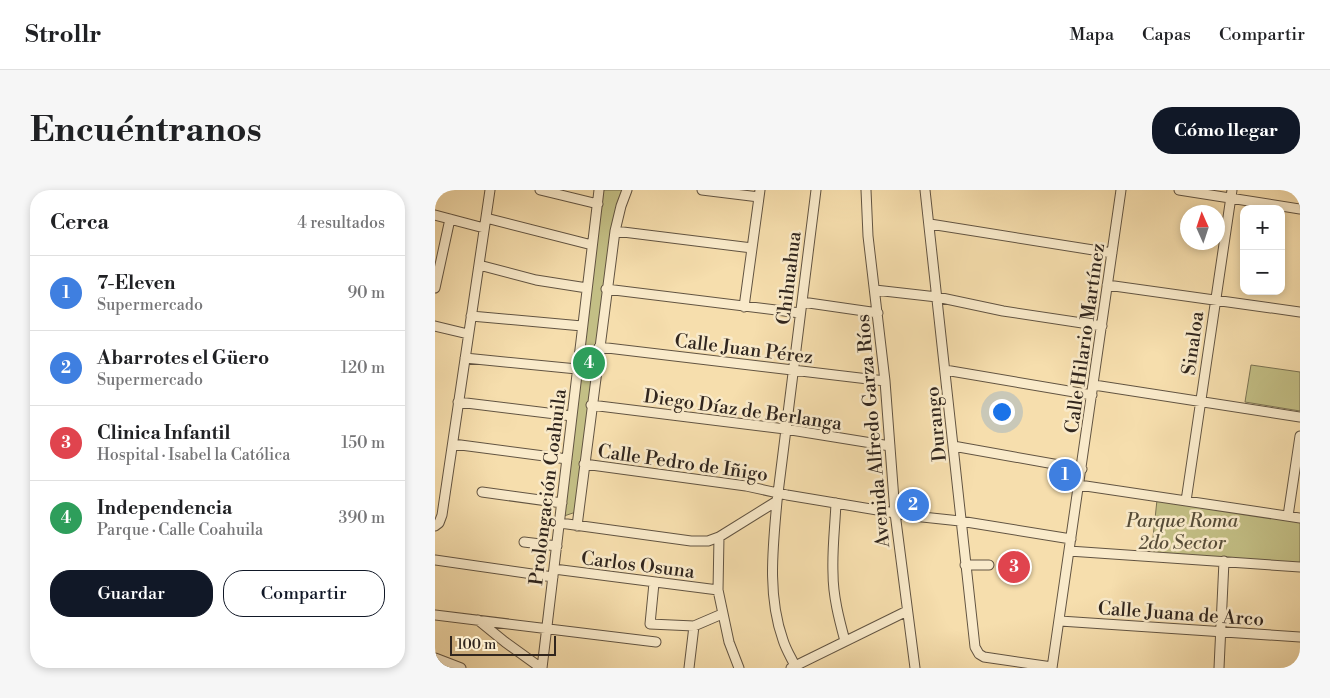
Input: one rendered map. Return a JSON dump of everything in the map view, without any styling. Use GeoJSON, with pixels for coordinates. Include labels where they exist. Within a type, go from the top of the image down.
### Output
{"type":"FeatureCollection","features":[{"type":"Feature","properties":{"kind":"street"},"geometry":{"type":"LineString","coordinates":[[435,526],[439,523],[442,516],[490,190]]}},
{"type":"Feature","properties":{"kind":"street"},"geometry":{"type":"LineString","coordinates":[[540,190],[597,204]]}},
{"type":"Feature","properties":{"kind":"street","name":"Prolongación Coahuila"},"geometry":{"type":"LineString","coordinates":[[541,668],[599,190]]}},
{"type":"Feature","properties":{"kind":"street"},"geometry":{"type":"LineString","coordinates":[[577,526],[606,289],[615,231],[627,190]]}},
{"type":"Feature","properties":{"kind":"street"},"geometry":{"type":"LineString","coordinates":[[702,190],[759,193],[744,307]]}},
{"type":"Feature","properties":{"kind":"street","name":"Chihuahua"},"geometry":{"type":"LineString","coordinates":[[794,667],[783,642],[774,602],[772,571],[777,497],[816,190]]}},
{"type":"Feature","properties":{"kind":"street","name":"Avenida Alfredo Garza Ríos"},"geometry":{"type":"LineString","coordinates":[[866,190],[868,236],[885,381],[895,513],[915,668]]}},
{"type":"Feature","properties":{"kind":"street","name":"Durango"},"geometry":{"type":"LineString","coordinates":[[925,190],[974,642],[979,654],[984,656],[1052,667]]}},
{"type":"Feature","properties":{"kind":"street","name":"Calle Hilario Martínez"},"geometry":{"type":"LineString","coordinates":[[1052,667],[1121,190]]}},
{"type":"Feature","properties":{"kind":"street"},"geometry":{"type":"LineString","coordinates":[[1179,190],[1231,194],[1300,209]]}},
{"type":"Feature","properties":{"kind":"street","name":"Sinaloa"},"geometry":{"type":"LineString","coordinates":[[1186,501],[1231,194]]}},
{"type":"Feature","properties":{"kind":"street"},"geometry":{"type":"LineString","coordinates":[[435,215],[450,220],[485,223],[593,245]]}},
{"type":"Feature","properties":{"kind":"street"},"geometry":{"type":"LineString","coordinates":[[435,288],[450,220]]}},
{"type":"Feature","properties":{"kind":"street"},"geometry":{"type":"LineString","coordinates":[[930,224],[1112,253]]}},
{"type":"Feature","properties":{"kind":"street"},"geometry":{"type":"LineString","coordinates":[[615,231],[752,248]]}},
{"type":"Feature","properties":{"kind":"street"},"geometry":{"type":"LineString","coordinates":[[479,265],[536,280],[587,288]]}},
{"type":"Feature","properties":{"kind":"street"},"geometry":{"type":"LineString","coordinates":[[1107,285],[1300,312]]}},
{"type":"Feature","properties":{"kind":"street"},"geometry":{"type":"LineString","coordinates":[[606,289],[800,313]]}},
{"type":"Feature","properties":{"kind":"street"},"geometry":{"type":"LineString","coordinates":[[875,290],[937,296],[1003,311],[1102,326]]}},
{"type":"Feature","properties":{"kind":"street"},"geometry":{"type":"LineString","coordinates":[[802,302],[878,313]]}},
{"type":"Feature","properties":{"kind":"street"},"geometry":{"type":"LineString","coordinates":[[471,316],[582,326]]}},
{"type":"Feature","properties":{"kind":"street"},"geometry":{"type":"LineString","coordinates":[[435,326],[468,334]]}},
{"type":"Feature","properties":{"kind":"street","name":"Calle Juan Pérez"},"geometry":{"type":"LineString","coordinates":[[599,347],[885,381]]}},
{"type":"Feature","properties":{"kind":"street"},"geometry":{"type":"LineString","coordinates":[[465,358],[577,369]]}},
{"type":"Feature","properties":{"kind":"street"},"geometry":{"type":"LineString","coordinates":[[945,370],[1300,417]]}},
{"type":"Feature","properties":{"kind":"street"},"geometry":{"type":"LineString","coordinates":[[458,402],[572,416]]}},
{"type":"Feature","properties":{"kind":"street","name":"Diego Díaz de Berlanga"},"geometry":{"type":"LineString","coordinates":[[591,405],[785,429],[890,446]]}},
{"type":"Feature","properties":{"kind":"street"},"geometry":{"type":"LineString","coordinates":[[1288,516],[1300,436]]}},
{"type":"Feature","properties":{"kind":"street"},"geometry":{"type":"LineString","coordinates":[[453,444],[567,460]]}},
{"type":"Feature","properties":{"kind":"street"},"geometry":{"type":"LineString","coordinates":[[953,446],[1082,469]]}},
{"type":"Feature","properties":{"kind":"street","name":"Calle Pedro de Iñigo"},"geometry":{"type":"LineString","coordinates":[[585,464],[746,486],[777,497],[836,503],[1071,539]]}},
{"type":"Feature","properties":{"kind":"street"},"geometry":{"type":"LineString","coordinates":[[1079,485],[1300,518]]}},
{"type":"Feature","properties":{"kind":"street"},"geometry":{"type":"LineString","coordinates":[[482,492],[562,503]]}},
{"type":"Feature","properties":{"kind":"street"},"geometry":{"type":"LineString","coordinates":[[560,523],[691,541],[708,541],[719,537],[777,497]]}},
{"type":"Feature","properties":{"kind":"street"},"geometry":{"type":"LineString","coordinates":[[836,503],[833,559],[834,585],[845,641]]}},
{"type":"Feature","properties":{"kind":"street"},"geometry":{"type":"LineString","coordinates":[[719,537],[718,590],[729,642],[739,668]]}},
{"type":"Feature","properties":{"kind":"street"},"geometry":{"type":"LineString","coordinates":[[524,542],[557,546]]}},
{"type":"Feature","properties":{"kind":"street"},"geometry":{"type":"LineString","coordinates":[[1069,551],[1300,567]]}},
{"type":"Feature","properties":{"kind":"street","name":"Carlos Osuna"},"geometry":{"type":"LineString","coordinates":[[435,560],[718,590]]}},
{"type":"Feature","properties":{"kind":"street"},"geometry":{"type":"LineString","coordinates":[[1219,668],[1222,632],[1223,561]]}},
{"type":"Feature","properties":{"kind":"street"},"geometry":{"type":"LineString","coordinates":[[965,565],[989,565]]}},
{"type":"Feature","properties":{"kind":"street"},"geometry":{"type":"LineString","coordinates":[[654,583],[651,624],[693,626],[722,614]]}},
{"type":"Feature","properties":{"kind":"street"},"geometry":{"type":"LineString","coordinates":[[794,667],[907,611]]}},
{"type":"Feature","properties":{"kind":"street"},"geometry":{"type":"LineString","coordinates":[[435,616],[478,619],[652,642]]}},
{"type":"Feature","properties":{"kind":"street"},"geometry":{"type":"LineString","coordinates":[[478,619],[505,642],[541,668]]}},
{"type":"Feature","properties":{"kind":"street","name":"Calle Juana de Arco"},"geometry":{"type":"LineString","coordinates":[[1060,621],[1300,637]]}},
{"type":"Feature","properties":{"kind":"street"},"geometry":{"type":"LineString","coordinates":[[689,668],[693,626]]}},
{"type":"Feature","properties":{"kind":"street"},"geometry":{"type":"LineString","coordinates":[[435,658],[461,668]]}},
{"type":"Feature","properties":{"kind":"green space"},"geometry":{"type":"Polygon","coordinates":[[[602,190],[627,190],[621,206],[576,512],[564,516],[602,190]]]}},
{"type":"Feature","properties":{"kind":"green space"},"geometry":{"type":"Polygon","coordinates":[[[1251,365],[1300,372],[1300,411],[1245,402],[1251,365]]]}},
{"type":"Feature","properties":{"kind":"green space","name":"Parque Roma 2do Sector"},"geometry":{"type":"Polygon","coordinates":[[[1157,500],[1300,518],[1300,567],[1151,556],[1157,500]]]}},
{"type":"Feature","properties":{"kind":"place","name":"Independencia"},"geometry":{"type":"Point","coordinates":[589,363]}},
{"type":"Feature","properties":{"kind":"place","name":"7-Eleven"},"geometry":{"type":"Point","coordinates":[1065,475]}},
{"type":"Feature","properties":{"kind":"place","name":"Abarrotes el Güero"},"geometry":{"type":"Point","coordinates":[913,505]}},
{"type":"Feature","properties":{"kind":"place","name":"Clinica Infantil"},"geometry":{"type":"Point","coordinates":[1014,567]}}]}
